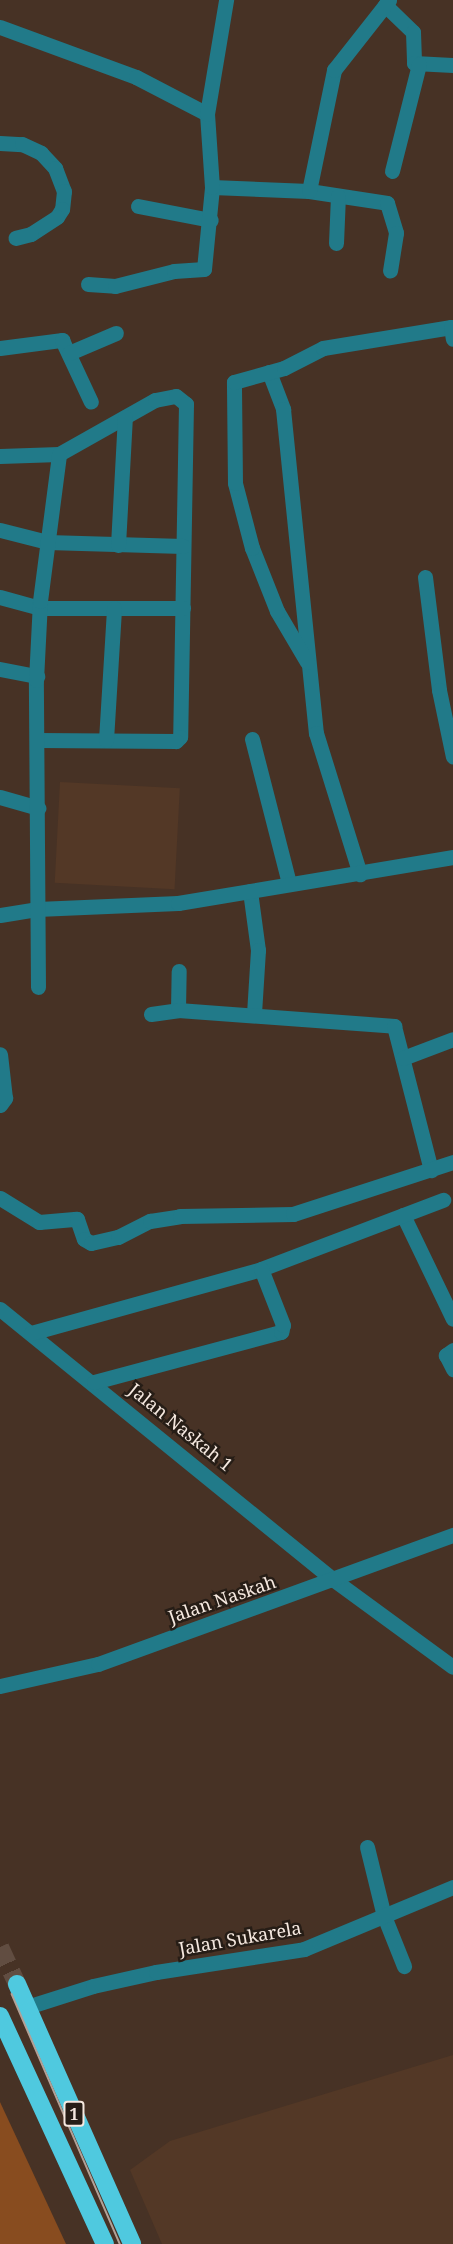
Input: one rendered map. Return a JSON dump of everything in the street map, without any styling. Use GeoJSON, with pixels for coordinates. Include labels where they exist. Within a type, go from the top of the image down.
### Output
{"type":"FeatureCollection","features":[{"type":"Feature","properties":{"kind":"highway","name":"1"},"geometry":{"type":"LineString","coordinates":[[16,1984],[132,2244]]}},
{"type":"Feature","properties":{"kind":"highway","name":"1"},"geometry":{"type":"LineString","coordinates":[[0,2016],[105,2244]]}},
{"type":"Feature","properties":{"kind":"street"},"geometry":{"type":"LineString","coordinates":[[88,284],[115,286],[157,276],[204,270],[212,220],[207,114],[226,0]]}},
{"type":"Feature","properties":{"kind":"street"},"geometry":{"type":"LineString","coordinates":[[309,191],[334,70],[387,3],[413,32],[412,59],[419,64],[453,65]]}},
{"type":"Feature","properties":{"kind":"street"},"geometry":{"type":"LineString","coordinates":[[0,27],[136,77],[207,114]]}},
{"type":"Feature","properties":{"kind":"street"},"geometry":{"type":"LineString","coordinates":[[392,171],[419,64]]}},
{"type":"Feature","properties":{"kind":"street"},"geometry":{"type":"LineString","coordinates":[[0,143],[22,144],[40,153],[56,168],[64,191],[57,217],[31,234],[15,238]]}},
{"type":"Feature","properties":{"kind":"street"},"geometry":{"type":"LineString","coordinates":[[212,187],[309,191],[391,206],[396,233],[390,271]]}},
{"type":"Feature","properties":{"kind":"street"},"geometry":{"type":"LineString","coordinates":[[336,243],[339,196]]}},
{"type":"Feature","properties":{"kind":"street"},"geometry":{"type":"LineString","coordinates":[[138,206],[212,220]]}},
{"type":"Feature","properties":{"kind":"street"},"geometry":{"type":"LineString","coordinates":[[307,662],[277,611],[252,548],[235,483],[234,382],[269,372],[323,348],[451,327],[453,339]]}},
{"type":"Feature","properties":{"kind":"street"},"geometry":{"type":"LineString","coordinates":[[69,353],[116,333]]}},
{"type":"Feature","properties":{"kind":"street"},"geometry":{"type":"LineString","coordinates":[[0,348],[59,339],[69,353],[91,402]]}},
{"type":"Feature","properties":{"kind":"street"},"geometry":{"type":"LineString","coordinates":[[269,372],[283,409],[305,607],[307,662],[316,733],[360,874]]}},
{"type":"Feature","properties":{"kind":"street"},"geometry":{"type":"LineString","coordinates":[[0,456],[58,454],[167,396],[184,401],[180,737],[176,741],[38,740]]}},
{"type":"Feature","properties":{"kind":"street"},"geometry":{"type":"LineString","coordinates":[[118,545],[125,417]]}},
{"type":"Feature","properties":{"kind":"street"},"geometry":{"type":"LineString","coordinates":[[38,987],[37,676],[40,608],[58,454]]}},
{"type":"Feature","properties":{"kind":"street"},"geometry":{"type":"LineString","coordinates":[[0,530],[47,542],[183,546]]}},
{"type":"Feature","properties":{"kind":"street"},"geometry":{"type":"LineString","coordinates":[[425,577],[439,690],[453,757]]}},
{"type":"Feature","properties":{"kind":"street"},"geometry":{"type":"LineString","coordinates":[[0,597],[40,608],[183,608]]}},
{"type":"Feature","properties":{"kind":"street"},"geometry":{"type":"LineString","coordinates":[[106,740],[114,608]]}},
{"type":"Feature","properties":{"kind":"street"},"geometry":{"type":"LineString","coordinates":[[0,669],[37,676]]}},
{"type":"Feature","properties":{"kind":"street"},"geometry":{"type":"LineString","coordinates":[[252,739],[289,883]]}},
{"type":"Feature","properties":{"kind":"street"},"geometry":{"type":"LineString","coordinates":[[0,797],[38,808]]}},
{"type":"Feature","properties":{"kind":"street"},"geometry":{"type":"LineString","coordinates":[[0,915],[37,909],[178,903],[453,857]]}},
{"type":"Feature","properties":{"kind":"street"},"geometry":{"type":"LineString","coordinates":[[250,891],[258,950],[254,1014]]}},
{"type":"Feature","properties":{"kind":"street"},"geometry":{"type":"LineString","coordinates":[[178,1010],[179,971]]}},
{"type":"Feature","properties":{"kind":"street"},"geometry":{"type":"LineString","coordinates":[[151,1014],[178,1010],[392,1025],[403,1058],[431,1170]]}},
{"type":"Feature","properties":{"kind":"street"},"geometry":{"type":"LineString","coordinates":[[403,1058],[453,1040]]}},
{"type":"Feature","properties":{"kind":"street"},"geometry":{"type":"LineString","coordinates":[[0,1054],[5,1098],[0,1105]]}},
{"type":"Feature","properties":{"kind":"street"},"geometry":{"type":"LineString","coordinates":[[0,1198],[39,1222],[77,1219],[84,1239],[91,1243],[114,1239],[150,1221],[180,1216],[293,1214],[453,1162]]}},
{"type":"Feature","properties":{"kind":"street"},"geometry":{"type":"LineString","coordinates":[[31,1333],[261,1269],[443,1200]]}},
{"type":"Feature","properties":{"kind":"street"},"geometry":{"type":"LineString","coordinates":[[403,1215],[453,1319]]}},
{"type":"Feature","properties":{"kind":"street"},"geometry":{"type":"LineString","coordinates":[[94,1382],[281,1332],[283,1325],[261,1269]]}},
{"type":"Feature","properties":{"kind":"street","name":"Jalan Naskah 1"},"geometry":{"type":"LineString","coordinates":[[0,1309],[94,1382],[334,1580],[453,1667]]}},
{"type":"Feature","properties":{"kind":"street"},"geometry":{"type":"LineString","coordinates":[[453,1350],[446,1355],[453,1369]]}},
{"type":"Feature","properties":{"kind":"street","name":"Jalan Naskah"},"geometry":{"type":"LineString","coordinates":[[0,1686],[98,1664],[334,1580],[453,1534]]}},
{"type":"Feature","properties":{"kind":"street"},"geometry":{"type":"LineString","coordinates":[[367,1847],[384,1916],[404,1966]]}},
{"type":"Feature","properties":{"kind":"street","name":"Jalan Sukarela"},"geometry":{"type":"LineString","coordinates":[[27,2007],[93,1986],[156,1972],[304,1949],[453,1887]]}},
{"type":"Feature","properties":{"kind":"shaded area"},"geometry":{"type":"Polygon","coordinates":[[[60,782],[180,788],[175,889],[55,883],[60,782]]]}},
{"type":"Feature","properties":{"kind":"shaded area"},"geometry":{"type":"Polygon","coordinates":[[[453,2055],[453,2244],[162,2244],[130,2170],[170,2141],[453,2055]]]}},
{"type":"Feature","properties":{"kind":"shaded area"},"geometry":{"type":"Polygon","coordinates":[[[0,2102],[66,2244],[0,2244],[0,2102]]]}},
{"type":"Feature","properties":{"kind":"tunnel"},"geometry":{"type":"LineString","coordinates":[[0,1947],[17,1984]]}},
{"type":"Feature","properties":{"kind":"tram line"},"geometry":{"type":"LineString","coordinates":[[12,1994],[120,2244]]}}]}
